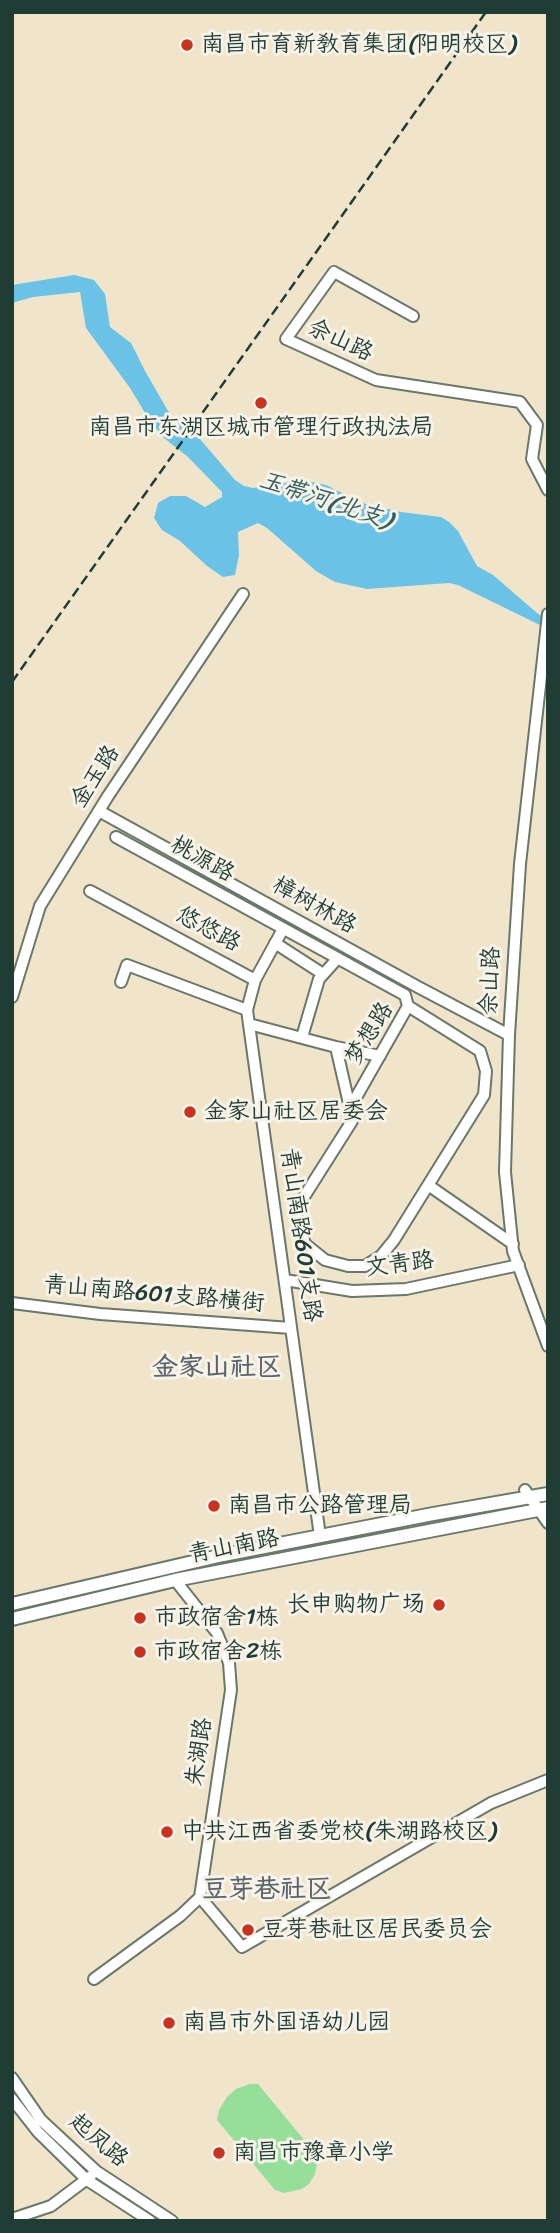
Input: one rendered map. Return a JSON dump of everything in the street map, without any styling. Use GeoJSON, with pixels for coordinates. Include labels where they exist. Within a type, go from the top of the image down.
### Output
{"type":"FeatureCollection","features":[{"type":"Feature","properties":{"kind":"main road","name":"青山南路"},"geometry":{"type":"LineString","coordinates":[[12,1619],[174,1580],[534,1501],[548,1486]]}},
{"type":"Feature","properties":{"kind":"main road"},"geometry":{"type":"LineString","coordinates":[[12,1606],[223,1555],[548,1497]]}},
{"type":"Feature","properties":{"kind":"main road","name":"青山南路"},"geometry":{"type":"LineString","coordinates":[[12,1597],[319,1529],[534,1501]]}},
{"type":"Feature","properties":{"kind":"street","name":"佘山路"},"geometry":{"type":"LineString","coordinates":[[413,316],[334,272],[286,339],[376,380],[520,402],[542,426],[533,458],[548,490]]}},
{"type":"Feature","properties":{"kind":"street","name":"金玉路"},"geometry":{"type":"LineString","coordinates":[[12,997],[40,906],[99,811],[243,594]]}},
{"type":"Feature","properties":{"kind":"street","name":"佘山路"},"geometry":{"type":"LineString","coordinates":[[548,614],[520,863],[509,1035],[505,1172],[513,1244],[548,1346]]}},
{"type":"Feature","properties":{"kind":"street","name":"樟树林路"},"geometry":{"type":"LineString","coordinates":[[99,811],[418,988],[509,1035]]}},
{"type":"Feature","properties":{"kind":"street","name":"桃源路"},"geometry":{"type":"LineString","coordinates":[[116,837],[405,995],[408,1006]]}},
{"type":"Feature","properties":{"kind":"street","name":"悠悠路"},"geometry":{"type":"LineString","coordinates":[[90,891],[255,979],[283,929]]}},
{"type":"Feature","properties":{"kind":"street"},"geometry":{"type":"LineString","coordinates":[[275,943],[323,974]]}},
{"type":"Feature","properties":{"kind":"street"},"geometry":{"type":"LineString","coordinates":[[302,1037],[318,979],[338,958]]}},
{"type":"Feature","properties":{"kind":"street"},"geometry":{"type":"LineString","coordinates":[[121,982],[127,965],[247,1010],[255,979]]}},
{"type":"Feature","properties":{"kind":"street"},"geometry":{"type":"LineString","coordinates":[[408,1006],[418,988]]}},
{"type":"Feature","properties":{"kind":"street","name":"梦想路"},"geometry":{"type":"LineString","coordinates":[[408,1006],[480,1051],[486,1071],[484,1094],[394,1240],[381,1256],[365,1266],[348,1266],[325,1260],[305,1244],[295,1210],[352,1121],[350,1108],[408,1006]]}},
{"type":"Feature","properties":{"kind":"street","name":"青山南路601支路"},"geometry":{"type":"LineString","coordinates":[[247,1010],[319,1529]]}},
{"type":"Feature","properties":{"kind":"street"},"geometry":{"type":"LineString","coordinates":[[249,1024],[380,1056]]}},
{"type":"Feature","properties":{"kind":"street"},"geometry":{"type":"LineString","coordinates":[[335,1047],[350,1108]]}},
{"type":"Feature","properties":{"kind":"street"},"geometry":{"type":"LineString","coordinates":[[428,1185],[513,1244]]}},
{"type":"Feature","properties":{"kind":"street","name":"文青路"},"geometry":{"type":"LineString","coordinates":[[285,1280],[352,1291],[406,1289],[519,1265]]}},
{"type":"Feature","properties":{"kind":"street","name":"青山南路601支路横街"},"geometry":{"type":"LineString","coordinates":[[12,1303],[100,1314],[291,1328]]}},
{"type":"Feature","properties":{"kind":"street"},"geometry":{"type":"LineString","coordinates":[[534,1501],[548,1523]]}},
{"type":"Feature","properties":{"kind":"street","name":"朱湖路"},"geometry":{"type":"LineString","coordinates":[[174,1580],[217,1633],[229,1663],[231,1690],[200,1896]]}},
{"type":"Feature","properties":{"kind":"street"},"geometry":{"type":"LineString","coordinates":[[94,1979],[180,1916],[200,1896],[242,1947],[491,1803],[548,1780]]}},
{"type":"Feature","properties":{"kind":"street","name":"起凤路"},"geometry":{"type":"LineString","coordinates":[[12,2078],[41,2120],[96,2171],[172,2221]]}},
{"type":"Feature","properties":{"kind":"street","name":"起凤路"},"geometry":{"type":"LineString","coordinates":[[12,2099],[38,2132],[87,2180],[150,2221]]}},
{"type":"Feature","properties":{"kind":"street"},"geometry":{"type":"LineString","coordinates":[[12,2219],[51,2206],[96,2171]]}},
{"type":"Feature","properties":{"kind":"green space"},"geometry":{"type":"Polygon","coordinates":[[[258,2084],[314,2152],[317,2163],[315,2174],[302,2189],[284,2193],[275,2190],[217,2120],[219,2110],[227,2097],[236,2089],[258,2084]]]}},
{"type":"Feature","properties":{"kind":"water","name":"玉带河(北支)"},"geometry":{"type":"Polygon","coordinates":[[[74,275],[94,280],[105,294],[110,327],[131,343],[171,416],[200,439],[235,480],[253,488],[297,481],[312,482],[326,485],[362,503],[441,517],[458,531],[477,566],[493,575],[548,620],[542,626],[449,583],[367,589],[335,582],[316,571],[258,523],[238,532],[239,555],[235,575],[223,577],[207,566],[180,541],[162,530],[154,518],[158,503],[170,496],[186,496],[205,507],[222,497],[222,492],[188,457],[164,438],[150,421],[130,388],[86,328],[80,292],[33,297],[12,303],[12,285],[74,275]]]}},
{"type":"Feature","properties":{"kind":"railway"},"geometry":{"type":"LineString","coordinates":[[12,682],[486,12]]}},
{"type":"Feature","properties":{"kind":"place","name":"南昌市育新教育集团(阳明校区)"},"geometry":{"type":"Point","coordinates":[187,45]}},
{"type":"Feature","properties":{"kind":"place","name":"南昌市东湖区城市管理行政执法局"},"geometry":{"type":"Point","coordinates":[261,403]}},
{"type":"Feature","properties":{"kind":"place","name":"金家山社区居委会"},"geometry":{"type":"Point","coordinates":[190,1112]}},
{"type":"Feature","properties":{"kind":"place","name":"南昌市公路管理局"},"geometry":{"type":"Point","coordinates":[214,1506]}},
{"type":"Feature","properties":{"kind":"place","name":"长申购物广场"},"geometry":{"type":"Point","coordinates":[439,1605]}},
{"type":"Feature","properties":{"kind":"place","name":"市政宿舍1栋"},"geometry":{"type":"Point","coordinates":[140,1618]}},
{"type":"Feature","properties":{"kind":"place","name":"市政宿舍2栋"},"geometry":{"type":"Point","coordinates":[140,1652]}},
{"type":"Feature","properties":{"kind":"place","name":"中共江西省委党校(朱湖路校区)"},"geometry":{"type":"Point","coordinates":[167,1832]}},
{"type":"Feature","properties":{"kind":"place","name":"豆芽巷社区居民委员会"},"geometry":{"type":"Point","coordinates":[248,1930]}},
{"type":"Feature","properties":{"kind":"place","name":"南昌市外国语幼儿园"},"geometry":{"type":"Point","coordinates":[169,2023]}},
{"type":"Feature","properties":{"kind":"place","name":"南昌市豫章小学"},"geometry":{"type":"Point","coordinates":[219,2153]}},
{"type":"Feature","properties":{"kind":"district","name":"金家山社区"},"geometry":{"type":"Point","coordinates":[217,1368]}},
{"type":"Feature","properties":{"kind":"district","name":"豆芽巷社区"},"geometry":{"type":"Point","coordinates":[267,1890]}}]}
